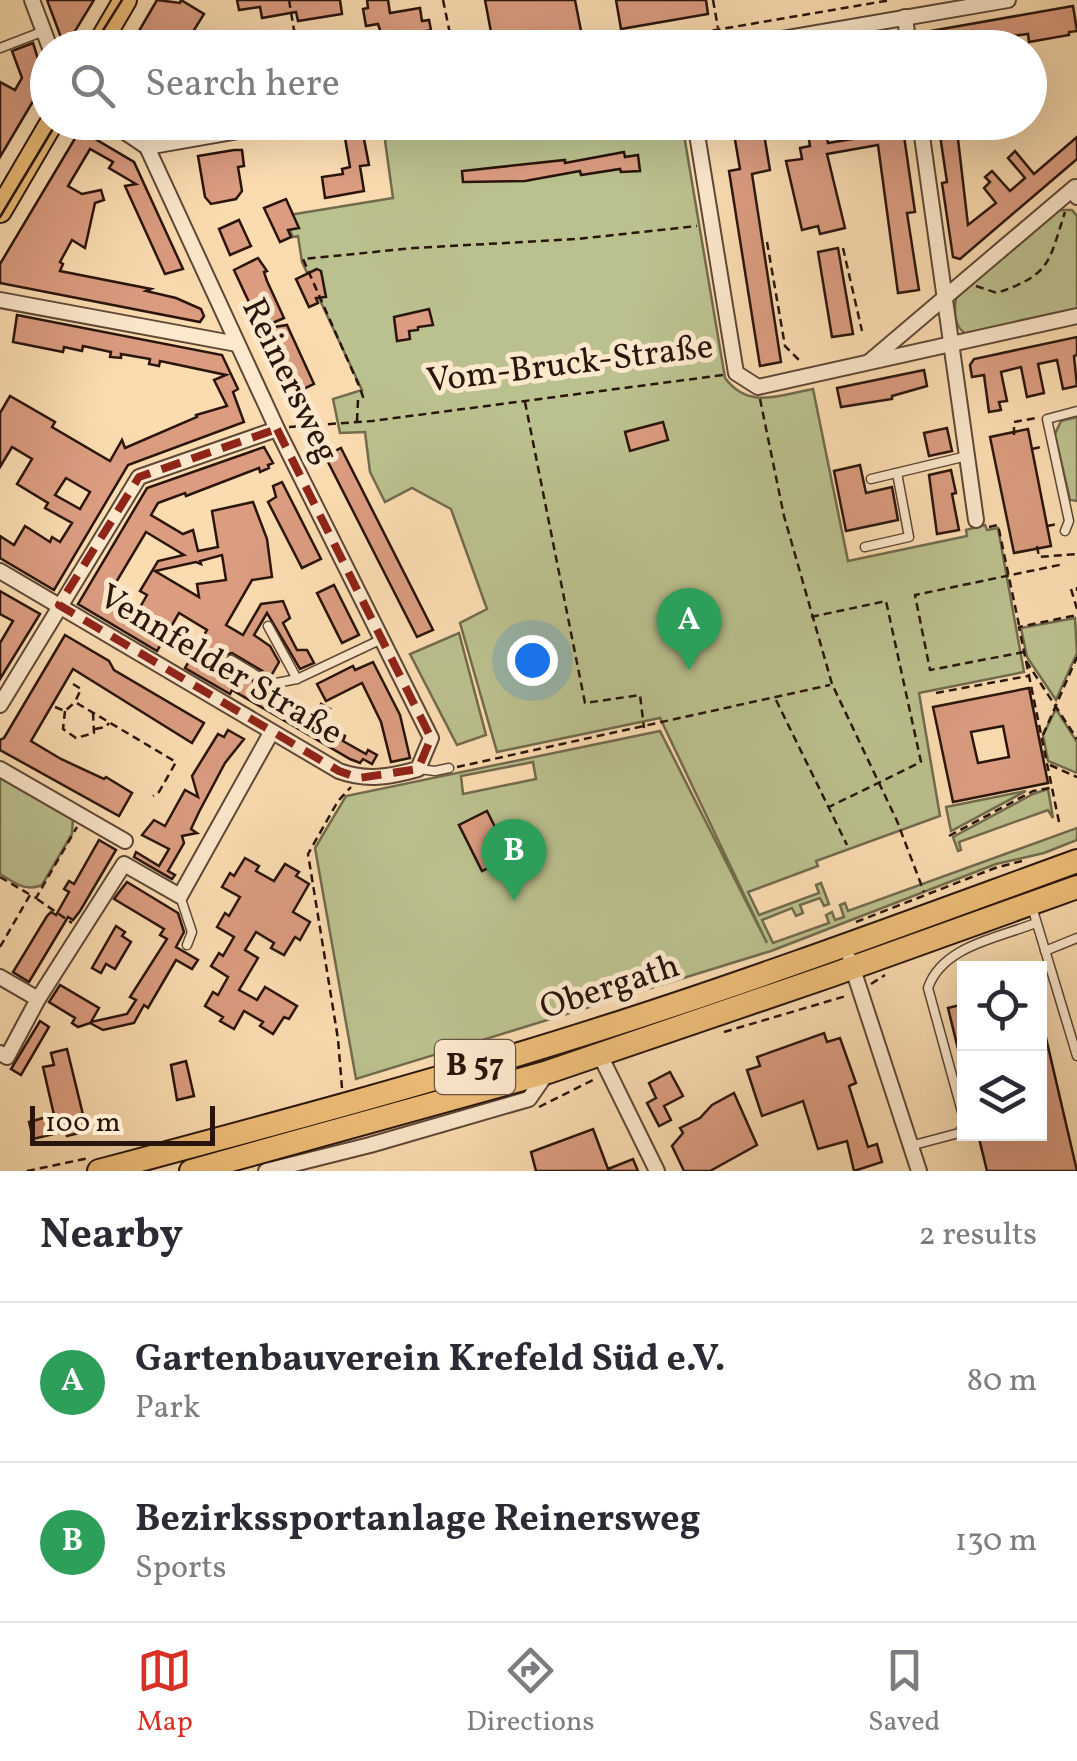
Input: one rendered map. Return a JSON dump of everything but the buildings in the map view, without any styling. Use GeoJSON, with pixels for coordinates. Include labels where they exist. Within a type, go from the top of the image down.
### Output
{"type":"FeatureCollection","features":[{"type":"Feature","properties":{"kind":"main road"},"geometry":{"type":"LineString","coordinates":[[108,30],[125,0]]}},
{"type":"Feature","properties":{"kind":"main road"},"geometry":{"type":"LineString","coordinates":[[0,211],[41,140]]}},
{"type":"Feature","properties":{"kind":"main road","name":"Obergath"},"geometry":{"type":"LineString","coordinates":[[191,1171],[548,1072],[604,1062],[849,946],[1028,870],[1077,862]]}},
{"type":"Feature","properties":{"kind":"main road","name":"Obergath"},"geometry":{"type":"LineString","coordinates":[[96,1164],[344,1106],[601,1028],[849,946],[1034,914],[1077,887]]}},
{"type":"Feature","properties":{"kind":"street"},"geometry":{"type":"LineString","coordinates":[[32,0],[44,30]]}},
{"type":"Feature","properties":{"kind":"street"},"geometry":{"type":"LineString","coordinates":[[832,30],[1008,0]]}},
{"type":"Feature","properties":{"kind":"street"},"geometry":{"type":"LineString","coordinates":[[905,17],[907,30]]}},
{"type":"Feature","properties":{"kind":"street"},"geometry":{"type":"LineString","coordinates":[[137,140],[147,147],[187,140]]}},
{"type":"Feature","properties":{"kind":"street"},"geometry":{"type":"LineString","coordinates":[[698,140],[736,373]]}},
{"type":"Feature","properties":{"kind":"street"},"geometry":{"type":"LineString","coordinates":[[923,140],[976,520]]}},
{"type":"Feature","properties":{"kind":"street","name":"Reinersweg"},"geometry":{"type":"LineString","coordinates":[[147,147],[237,344],[431,738],[418,769]]}},
{"type":"Feature","properties":{"kind":"street"},"geometry":{"type":"LineString","coordinates":[[865,365],[1076,190]]}},
{"type":"Feature","properties":{"kind":"street"},"geometry":{"type":"LineString","coordinates":[[0,300],[237,344]]}},
{"type":"Feature","properties":{"kind":"street","name":"Vom-Bruck-Straße"},"geometry":{"type":"LineString","coordinates":[[736,373],[758,388],[1077,316]]}},
{"type":"Feature","properties":{"kind":"street"},"geometry":{"type":"LineString","coordinates":[[0,705],[139,477],[278,428]]}},
{"type":"Feature","properties":{"kind":"street","name":"Vennfelder Straße"},"geometry":{"type":"LineString","coordinates":[[0,571],[338,771],[359,778],[418,769]]}},
{"type":"Feature","properties":{"kind":"street"},"geometry":{"type":"LineString","coordinates":[[0,1053],[7,1056],[38,999],[124,864],[180,896],[271,733]]}},
{"type":"Feature","properties":{"kind":"street"},"geometry":{"type":"LineString","coordinates":[[0,769],[125,841]]}},
{"type":"Feature","properties":{"kind":"street"},"geometry":{"type":"LineString","coordinates":[[849,946],[918,1171]]}},
{"type":"Feature","properties":{"kind":"street"},"geometry":{"type":"LineString","coordinates":[[0,977],[38,999]]}},
{"type":"Feature","properties":{"kind":"street"},"geometry":{"type":"LineString","coordinates":[[604,1062],[657,1171]]}},
{"type":"Feature","properties":{"kind":"street","name":"Obergath"},"geometry":{"type":"LineString","coordinates":[[266,1171],[529,1099],[548,1072]]}},
{"type":"Feature","properties":{"kind":"lane"},"geometry":{"type":"LineString","coordinates":[[0,48],[30,36]]}},
{"type":"Feature","properties":{"kind":"lane"},"geometry":{"type":"LineString","coordinates":[[1065,531],[1069,522],[1047,419],[1077,411]]}},
{"type":"Feature","properties":{"kind":"lane"},"geometry":{"type":"LineString","coordinates":[[871,480],[967,456]]}},
{"type":"Feature","properties":{"kind":"lane"},"geometry":{"type":"LineString","coordinates":[[865,547],[908,536],[910,530],[897,473]]}},
{"type":"Feature","properties":{"kind":"lane"},"geometry":{"type":"LineString","coordinates":[[1066,510],[1077,517]]}},
{"type":"Feature","properties":{"kind":"lane"},"geometry":{"type":"LineString","coordinates":[[268,626],[297,679]]}},
{"type":"Feature","properties":{"kind":"lane"},"geometry":{"type":"LineString","coordinates":[[231,660],[271,684],[297,679],[382,639]]}},
{"type":"Feature","properties":{"kind":"lane"},"geometry":{"type":"LineString","coordinates":[[418,769],[435,772],[450,768]]}},
{"type":"Feature","properties":{"kind":"lane"},"geometry":{"type":"LineString","coordinates":[[1028,870],[1034,914],[1077,1056]]}},
{"type":"Feature","properties":{"kind":"lane"},"geometry":{"type":"LineString","coordinates":[[180,896],[192,932],[187,945]]}},
{"type":"Feature","properties":{"kind":"lane"},"geometry":{"type":"LineString","coordinates":[[957,1096],[928,988],[933,972],[948,956],[1034,914]]}},
{"type":"Feature","properties":{"kind":"lane"},"geometry":{"type":"LineString","coordinates":[[1045,951],[1077,938]]}},
{"type":"Feature","properties":{"kind":"lane"},"geometry":{"type":"LineString","coordinates":[[910,1146],[957,1134]]}},
{"type":"Feature","properties":{"kind":"path"},"geometry":{"type":"LineString","coordinates":[[289,0],[294,30]]}},
{"type":"Feature","properties":{"kind":"path"},"geometry":{"type":"LineString","coordinates":[[443,0],[449,30]]}},
{"type":"Feature","properties":{"kind":"path"},"geometry":{"type":"LineString","coordinates":[[712,0],[718,29]]}},
{"type":"Feature","properties":{"kind":"path"},"geometry":{"type":"LineString","coordinates":[[712,30],[891,0]]}},
{"type":"Feature","properties":{"kind":"path"},"geometry":{"type":"LineString","coordinates":[[147,147],[149,140]]}},
{"type":"Feature","properties":{"kind":"path"},"geometry":{"type":"LineString","coordinates":[[967,278],[985,292],[996,293],[1040,274],[1049,264],[1076,190]]}},
{"type":"Feature","properties":{"kind":"path"},"geometry":{"type":"LineString","coordinates":[[357,422],[358,400],[363,397],[303,259],[577,239],[711,224]]}},
{"type":"Feature","properties":{"kind":"path"},"geometry":{"type":"LineString","coordinates":[[767,242],[785,346],[816,375]]}},
{"type":"Feature","properties":{"kind":"path"},"geometry":{"type":"LineString","coordinates":[[843,248],[862,332]]}},
{"type":"Feature","properties":{"kind":"path","name":"Vom-Bruck-Straße"},"geometry":{"type":"LineString","coordinates":[[278,428],[357,422],[736,373]]}},
{"type":"Feature","properties":{"kind":"path"},"geometry":{"type":"LineString","coordinates":[[758,388],[784,516],[832,684],[897,821],[924,894]]}},
{"type":"Feature","properties":{"kind":"path"},"geometry":{"type":"LineString","coordinates":[[524,401],[585,704],[640,695],[644,728]]}},
{"type":"Feature","properties":{"kind":"path"},"geometry":{"type":"LineString","coordinates":[[1014,435],[1014,422],[1047,419]]}},
{"type":"Feature","properties":{"kind":"path"},"geometry":{"type":"LineString","coordinates":[[976,520],[988,521],[989,527],[998,525],[1059,822]]}},
{"type":"Feature","properties":{"kind":"path"},"geometry":{"type":"LineString","coordinates":[[1037,546],[1039,557],[1077,554]]}},
{"type":"Feature","properties":{"kind":"path"},"geometry":{"type":"LineString","coordinates":[[1068,546],[1071,556]]}},
{"type":"Feature","properties":{"kind":"path"},"geometry":{"type":"LineString","coordinates":[[1024,652],[930,670],[915,596],[1064,564]]}},
{"type":"Feature","properties":{"kind":"path"},"geometry":{"type":"LineString","coordinates":[[1070,590],[1077,609]]}},
{"type":"Feature","properties":{"kind":"path"},"geometry":{"type":"LineString","coordinates":[[811,617],[886,601],[921,762],[829,807]]}},
{"type":"Feature","properties":{"kind":"path"},"geometry":{"type":"LineString","coordinates":[[1019,626],[1077,616]]}},
{"type":"Feature","properties":{"kind":"path"},"geometry":{"type":"LineString","coordinates":[[1042,736],[1077,657]]}},
{"type":"Feature","properties":{"kind":"path"},"geometry":{"type":"LineString","coordinates":[[1026,659],[1077,740]]}},
{"type":"Feature","properties":{"kind":"path"},"geometry":{"type":"LineString","coordinates":[[936,694],[1029,676]]}},
{"type":"Feature","properties":{"kind":"path"},"geometry":{"type":"LineString","coordinates":[[73,684],[81,689],[65,711],[62,728],[76,738],[94,734],[93,713]]}},
{"type":"Feature","properties":{"kind":"path"},"geometry":{"type":"LineString","coordinates":[[450,768],[832,684]]}},
{"type":"Feature","properties":{"kind":"path"},"geometry":{"type":"LineString","coordinates":[[776,699],[847,845]]}},
{"type":"Feature","properties":{"kind":"path"},"geometry":{"type":"LineString","coordinates":[[75,702],[176,762],[154,796]]}},
{"type":"Feature","properties":{"kind":"path"},"geometry":{"type":"LineString","coordinates":[[55,708],[65,711]]}},
{"type":"Feature","properties":{"kind":"path"},"geometry":{"type":"LineString","coordinates":[[94,729],[110,722]]}},
{"type":"Feature","properties":{"kind":"path"},"geometry":{"type":"LineString","coordinates":[[1049,764],[1077,777]]}},
{"type":"Feature","properties":{"kind":"path"},"geometry":{"type":"LineString","coordinates":[[344,1106],[338,1038],[308,854],[338,801],[359,778]]}},
{"type":"Feature","properties":{"kind":"path"},"geometry":{"type":"LineString","coordinates":[[949,836],[1032,791],[1054,787]]}},
{"type":"Feature","properties":{"kind":"path"},"geometry":{"type":"LineString","coordinates":[[36,898],[83,817]]}},
{"type":"Feature","properties":{"kind":"path"},"geometry":{"type":"LineString","coordinates":[[849,946],[924,894],[995,868],[1028,870]]}},
{"type":"Feature","properties":{"kind":"path"},"geometry":{"type":"LineString","coordinates":[[0,877],[82,930]]}},
{"type":"Feature","properties":{"kind":"path"},"geometry":{"type":"LineString","coordinates":[[0,946],[30,895]]}},
{"type":"Feature","properties":{"kind":"path"},"geometry":{"type":"LineString","coordinates":[[716,1034],[840,999]]}},
{"type":"Feature","properties":{"kind":"path"},"geometry":{"type":"LineString","coordinates":[[528,1111],[545,1105],[604,1062]]}},
{"type":"Feature","properties":{"kind":"path"},"geometry":{"type":"LineString","coordinates":[[27,1171],[96,1164]]}},
{"type":"Feature","properties":{"kind":"highlighted area"},"geometry":{"type":"Polygon","coordinates":[[[277,429],[431,738],[418,769],[359,778],[339,771],[59,605],[139,477],[277,429]]]}},
{"type":"Feature","properties":{"kind":"green space"},"geometry":{"type":"Polygon","coordinates":[[[385,140],[685,140],[725,378],[734,388],[754,397],[777,397],[813,389],[848,561],[967,536],[966,530],[985,525],[987,530],[998,528],[1024,672],[919,693],[940,816],[816,861],[818,866],[748,892],[759,915],[819,893],[816,885],[821,883],[829,904],[824,906],[820,898],[800,905],[803,913],[796,916],[792,908],[762,920],[773,943],[829,923],[826,915],[832,912],[835,920],[844,917],[840,905],[845,903],[848,911],[1077,828],[1077,840],[1044,853],[996,864],[771,951],[356,1079],[315,848],[346,796],[660,731],[767,943],[660,718],[497,752],[460,623],[487,609],[451,509],[412,488],[385,502],[370,472],[365,432],[340,433],[333,399],[362,390],[302,262],[298,236],[293,237],[283,216],[393,198],[385,140]],[[533,762],[461,776],[463,794],[536,779],[533,762]],[[487,812],[459,825],[482,870],[509,857],[487,812]]]}},
{"type":"Feature","properties":{"kind":"green space"},"geometry":{"type":"Polygon","coordinates":[[[1058,210],[1072,210],[1077,216],[1077,310],[963,332],[956,319],[956,298],[1058,210]]]}},
{"type":"Feature","properties":{"kind":"green space"},"geometry":{"type":"Polygon","coordinates":[[[1077,417],[1077,501],[1070,500],[1055,434],[1061,421],[1077,417]]]}},
{"type":"Feature","properties":{"kind":"green space"},"geometry":{"type":"Polygon","coordinates":[[[1075,618],[1077,653],[1056,700],[1027,657],[1021,628],[1075,618]]]}},
{"type":"Feature","properties":{"kind":"green space"},"geometry":{"type":"Polygon","coordinates":[[[459,633],[486,735],[457,745],[410,654],[459,633]]]}},
{"type":"Feature","properties":{"kind":"green space"},"geometry":{"type":"Polygon","coordinates":[[[1056,709],[1077,742],[1077,773],[1048,761],[1043,735],[1056,709]]]}},
{"type":"Feature","properties":{"kind":"green space"},"geometry":{"type":"Polygon","coordinates":[[[0,772],[73,818],[72,834],[42,885],[25,887],[0,874],[0,772]]]}},
{"type":"Feature","properties":{"kind":"green space"},"geometry":{"type":"Polygon","coordinates":[[[1048,789],[1053,818],[1048,810],[959,842],[958,851],[953,837],[1048,789]]]}},
{"type":"Feature","properties":{"kind":"green space"},"geometry":{"type":"Polygon","coordinates":[[[1026,791],[951,831],[946,807],[1026,791]]]}},
{"type":"Feature","properties":{"kind":"tram line"},"geometry":{"type":"LineString","coordinates":[[103,30],[122,0]]}},
{"type":"Feature","properties":{"kind":"tram line"},"geometry":{"type":"LineString","coordinates":[[0,217],[46,140]]}},
{"type":"Feature","properties":{"kind":"place","name":"Gartenbauverein Krefeld Süd e.V."},"geometry":{"type":"Point","coordinates":[689,670]}},
{"type":"Feature","properties":{"kind":"place","name":"Bezirkssportanlage Reinersweg"},"geometry":{"type":"Point","coordinates":[514,901]}}]}
